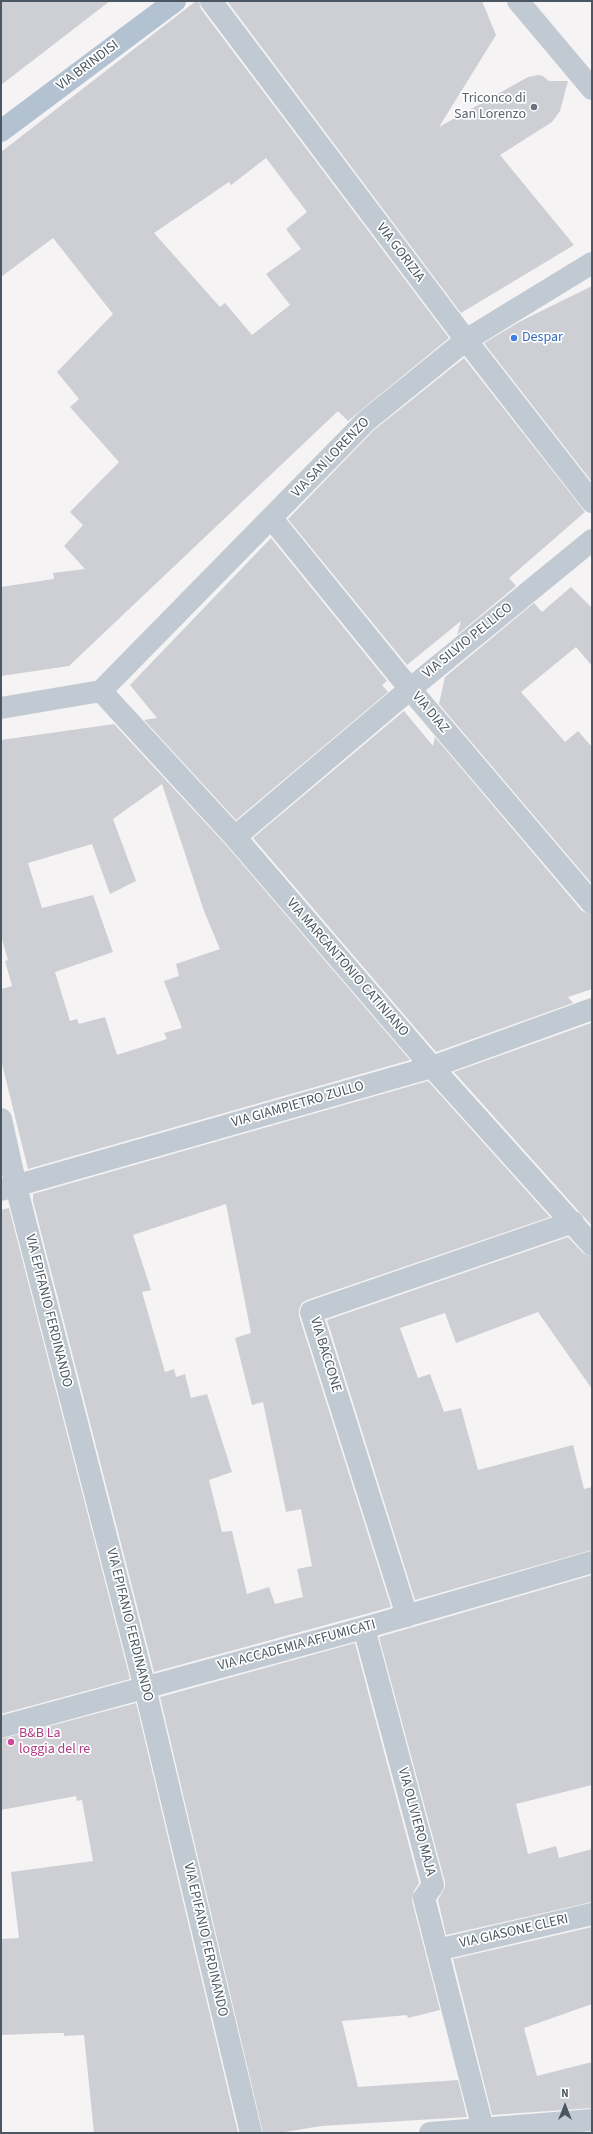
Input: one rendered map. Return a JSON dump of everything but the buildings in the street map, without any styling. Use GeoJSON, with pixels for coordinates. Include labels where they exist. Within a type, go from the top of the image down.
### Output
{"type":"FeatureCollection","features":[{"type":"Feature","properties":{"kind":"main road","name":"VIA BRINDISI"},"geometry":{"type":"LineString","coordinates":[[1,131],[166,4]]}},
{"type":"Feature","properties":{"kind":"street","name":"VIA GORIZIA"},"geometry":{"type":"LineString","coordinates":[[211,1],[466,340],[592,502]]}},
{"type":"Feature","properties":{"kind":"street"},"geometry":{"type":"LineString","coordinates":[[518,1],[592,88]]}},
{"type":"Feature","properties":{"kind":"street","name":"VIA SAN LORENZO"},"geometry":{"type":"LineString","coordinates":[[101,691],[272,519],[366,421],[466,340],[592,263]]}},
{"type":"Feature","properties":{"kind":"street","name":"VIA DIAZ"},"geometry":{"type":"LineString","coordinates":[[272,519],[410,690],[592,903]]}},
{"type":"Feature","properties":{"kind":"street","name":"VIA SILVIO PELLICO"},"geometry":{"type":"LineString","coordinates":[[235,837],[592,540]]}},
{"type":"Feature","properties":{"kind":"street"},"geometry":{"type":"LineString","coordinates":[[1,708],[101,691]]}},
{"type":"Feature","properties":{"kind":"street","name":"VIA MARCANTONIO CATINIANO"},"geometry":{"type":"LineString","coordinates":[[101,691],[235,837],[432,1067],[573,1222],[592,1245]]}},
{"type":"Feature","properties":{"kind":"street","name":"VIA GIAMPIETRO ZULLO"},"geometry":{"type":"LineString","coordinates":[[9,1188],[432,1067],[592,1009]]}},
{"type":"Feature","properties":{"kind":"street","name":"VIA EPIFANIO FERDINANDO"},"geometry":{"type":"LineString","coordinates":[[1,1119],[9,1188],[145,1688],[251,2133]]}},
{"type":"Feature","properties":{"kind":"street","name":"VIA BACCONE"},"geometry":{"type":"LineString","coordinates":[[407,1616],[311,1312],[573,1222]]}},
{"type":"Feature","properties":{"kind":"street","name":"VIA ACCADEMIA AFFUMICATI"},"geometry":{"type":"LineString","coordinates":[[1,1727],[407,1616],[592,1562]]}},
{"type":"Feature","properties":{"kind":"street","name":"VIA OLIVIERO MAJA"},"geometry":{"type":"LineString","coordinates":[[364,1628],[434,1885],[424,1898],[483,2129]]}},
{"type":"Feature","properties":{"kind":"street","name":"VIA GIASONE CLERI"},"geometry":{"type":"LineString","coordinates":[[437,1950],[592,1914]]}},
{"type":"Feature","properties":{"kind":"street"},"geometry":{"type":"LineString","coordinates":[[430,2133],[592,2120]]}},
{"type":"Feature","properties":{"kind":"place","name":"Triconco di San Lorenzo"},"geometry":{"type":"Point","coordinates":[534,107]}},
{"type":"Feature","properties":{"kind":"place","name":"Despar"},"geometry":{"type":"Point","coordinates":[514,338]}},
{"type":"Feature","properties":{"kind":"place","name":"B&B La loggia del re"},"geometry":{"type":"Point","coordinates":[11,1742]}}]}
